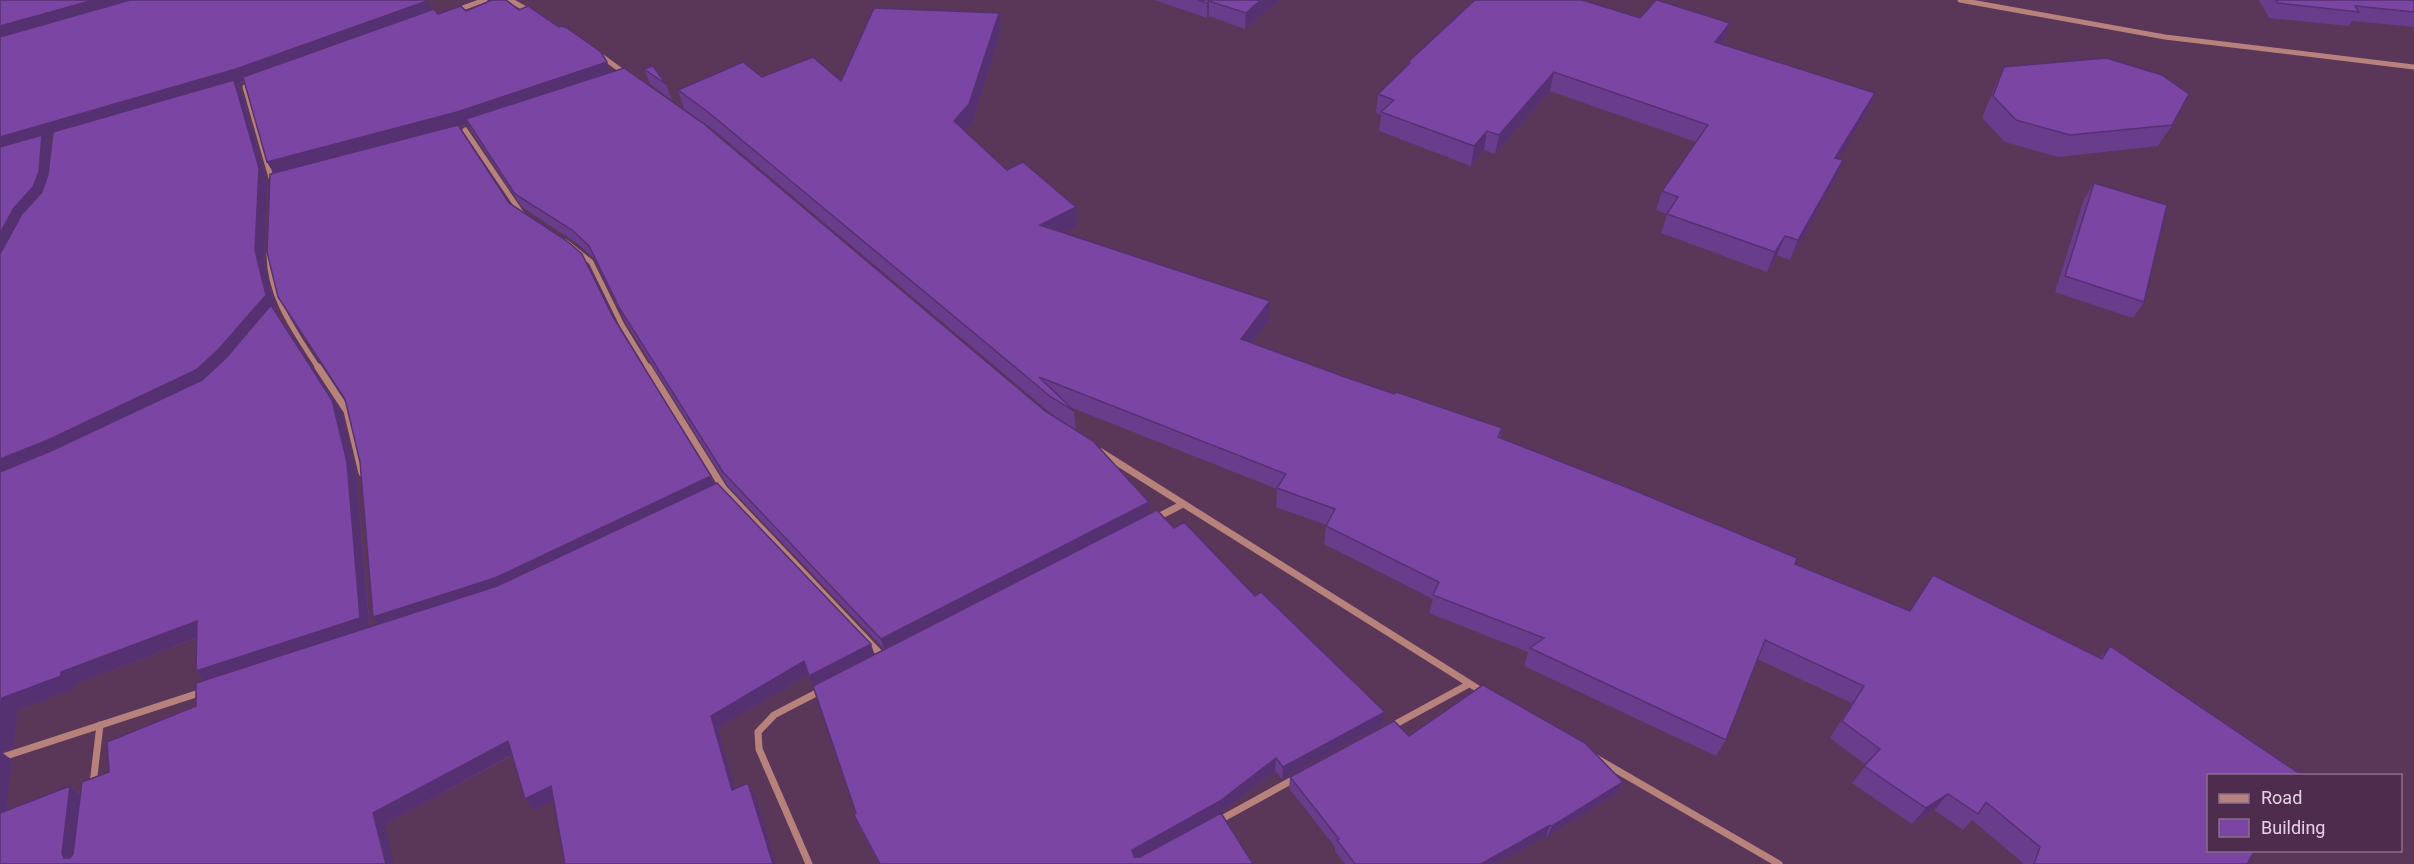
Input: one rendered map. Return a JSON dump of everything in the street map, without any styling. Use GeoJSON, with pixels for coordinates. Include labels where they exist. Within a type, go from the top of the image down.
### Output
{"type":"FeatureCollection","features":[{"type":"Feature","properties":{"kind":"street"},"geometry":{"type":"LineString","coordinates":[[452,12],[485,0]]}},
{"type":"Feature","properties":{"kind":"street"},"geometry":{"type":"LineString","coordinates":[[510,0],[538,16]]}},
{"type":"Feature","properties":{"kind":"street"},"geometry":{"type":"LineString","coordinates":[[1960,0],[2165,37],[2414,67]]}},
{"type":"Feature","properties":{"kind":"street"},"geometry":{"type":"LineString","coordinates":[[592,50],[635,80]]}},
{"type":"Feature","properties":{"kind":"street"},"geometry":{"type":"LineString","coordinates":[[617,78],[627,75]]}},
{"type":"Feature","properties":{"kind":"street"},"geometry":{"type":"LineString","coordinates":[[234,90],[256,83]]}},
{"type":"Feature","properties":{"kind":"street"},"geometry":{"type":"LineString","coordinates":[[245,87],[272,181],[272,193]]}},
{"type":"Feature","properties":{"kind":"street"},"geometry":{"type":"LineString","coordinates":[[453,133],[476,127]]}},
{"type":"Feature","properties":{"kind":"street"},"geometry":{"type":"LineString","coordinates":[[465,130],[518,211],[528,218]]}},
{"type":"Feature","properties":{"kind":"street"},"geometry":{"type":"LineString","coordinates":[[272,181],[284,178]]}},
{"type":"Feature","properties":{"kind":"street"},"geometry":{"type":"LineString","coordinates":[[557,236],[591,262],[622,325],[724,489],[884,658]]}},
{"type":"Feature","properties":{"kind":"street"},"geometry":{"type":"LineString","coordinates":[[269,251],[269,263],[281,310],[347,411],[363,486]]}},
{"type":"Feature","properties":{"kind":"street"},"geometry":{"type":"LineString","coordinates":[[274,318],[281,310]]}},
{"type":"Feature","properties":{"kind":"street"},"geometry":{"type":"LineString","coordinates":[[1097,450],[1490,696]]}},
{"type":"Feature","properties":{"kind":"street"},"geometry":{"type":"LineString","coordinates":[[714,494],[724,489]]}},
{"type":"Feature","properties":{"kind":"street"},"geometry":{"type":"LineString","coordinates":[[1142,525],[1183,504]]}},
{"type":"Feature","properties":{"kind":"street"},"geometry":{"type":"LineString","coordinates":[[874,663],[895,653]]}},
{"type":"Feature","properties":{"kind":"street"},"geometry":{"type":"LineString","coordinates":[[809,864],[759,749],[758,732],[774,715],[834,684]]}},
{"type":"Feature","properties":{"kind":"street"},"geometry":{"type":"LineString","coordinates":[[1386,729],[1469,684]]}},
{"type":"Feature","properties":{"kind":"street"},"geometry":{"type":"LineString","coordinates":[[0,758],[211,689]]}},
{"type":"Feature","properties":{"kind":"street"},"geometry":{"type":"LineString","coordinates":[[92,795],[100,725]]}},
{"type":"Feature","properties":{"kind":"street"},"geometry":{"type":"LineString","coordinates":[[1593,756],[1779,864]]}},
{"type":"Feature","properties":{"kind":"street"},"geometry":{"type":"LineString","coordinates":[[1210,825],[1304,774]]}},
{"type":"Feature","properties":{"kind":"building"},"geometry":{"type":"Polygon","coordinates":[[[0,0],[94,0],[0,26],[0,0]]]}},
{"type":"Feature","properties":{"kind":"building"},"geometry":{"type":"Polygon","coordinates":[[[130,0],[427,1],[236,69],[0,137],[0,37],[130,0]]]}},
{"type":"Feature","properties":{"kind":"building"},"geometry":{"type":"Polygon","coordinates":[[[492,0],[506,0],[519,10],[528,6],[559,27],[567,28],[601,52],[607,62],[457,112],[267,162],[243,77],[434,9],[438,14],[461,6],[466,11],[492,0]]]}},
{"type":"Feature","properties":{"kind":"building"},"geometry":{"type":"Polygon","coordinates":[[[1198,0],[1261,0],[1246,13],[1209,1],[1207,3],[1198,0]]]}},
{"type":"Feature","properties":{"kind":"building"},"geometry":{"type":"Polygon","coordinates":[[[1475,0],[1582,0],[1640,18],[1657,0],[1730,23],[1715,42],[1875,93],[1835,158],[1843,160],[1798,240],[1785,236],[1775,252],[1667,214],[1678,197],[1662,191],[1708,125],[1554,72],[1499,135],[1487,131],[1474,146],[1381,112],[1394,100],[1378,94],[1410,63],[1408,62],[1475,0]]]}},
{"type":"Feature","properties":{"kind":"building"},"geometry":{"type":"Polygon","coordinates":[[[2276,0],[2414,0],[2414,12],[2355,6],[2359,12],[2278,3],[2276,0]]]}},
{"type":"Feature","properties":{"kind":"building"},"geometry":{"type":"Polygon","coordinates":[[[874,8],[999,13],[969,104],[954,121],[1007,170],[1023,162],[1076,207],[1040,225],[1270,301],[1241,339],[1394,394],[1396,392],[1502,428],[1498,437],[1797,558],[1795,564],[1910,611],[1933,575],[2102,659],[2110,646],[2300,774],[2207,774],[2207,852],[2254,852],[2247,864],[2034,864],[2040,847],[1986,802],[1978,814],[1948,794],[1926,808],[1864,766],[1880,749],[1842,721],[1864,686],[1765,640],[1726,740],[1530,648],[1544,638],[1433,595],[1439,582],[1326,526],[1335,509],[1277,488],[1286,474],[1039,377],[1074,411],[1051,397],[708,112],[678,90],[743,62],[762,77],[813,57],[841,81],[874,8]]]}},
{"type":"Feature","properties":{"kind":"building"},"geometry":{"type":"Polygon","coordinates":[[[2106,58],[2162,75],[2189,94],[2172,125],[2070,135],[2016,120],[1993,96],[2004,67],[2106,58]]]}},
{"type":"Feature","properties":{"kind":"building"},"geometry":{"type":"Polygon","coordinates":[[[653,66],[666,84],[644,69],[653,66]]]}},
{"type":"Feature","properties":{"kind":"building"},"geometry":{"type":"Polygon","coordinates":[[[624,68],[704,124],[1045,411],[1093,441],[1149,502],[881,639],[723,472],[620,309],[589,246],[572,230],[515,194],[466,119],[624,68]]]}},
{"type":"Feature","properties":{"kind":"building"},"geometry":{"type":"Polygon","coordinates":[[[234,80],[259,168],[255,250],[266,295],[219,349],[196,370],[48,440],[0,459],[0,254],[22,214],[42,192],[48,174],[53,132],[234,80]]]}},
{"type":"Feature","properties":{"kind":"building"},"geometry":{"type":"Polygon","coordinates":[[[458,125],[509,203],[567,241],[582,254],[613,317],[711,476],[495,578],[373,617],[360,462],[345,399],[278,297],[267,252],[270,174],[458,125]]]}},
{"type":"Feature","properties":{"kind":"building"},"geometry":{"type":"Polygon","coordinates":[[[42,135],[39,172],[33,187],[14,208],[0,233],[0,147],[42,135]]]}},
{"type":"Feature","properties":{"kind":"building"},"geometry":{"type":"Polygon","coordinates":[[[2094,183],[2167,205],[2144,302],[2065,276],[2094,183]]]}},
{"type":"Feature","properties":{"kind":"building"},"geometry":{"type":"Polygon","coordinates":[[[271,305],[332,400],[347,462],[360,618],[196,671],[197,621],[61,672],[61,676],[2,698],[0,717],[0,472],[53,450],[202,380],[226,358],[271,305]]]}},
{"type":"Feature","properties":{"kind":"building"},"geometry":{"type":"Polygon","coordinates":[[[717,483],[871,644],[809,676],[804,661],[711,716],[732,790],[748,783],[773,864],[565,864],[551,786],[525,799],[508,741],[373,813],[386,864],[0,864],[0,813],[70,786],[62,853],[64,858],[70,858],[73,854],[82,782],[109,772],[107,742],[196,706],[196,683],[497,586],[717,483]]]}},
{"type":"Feature","properties":{"kind":"building"},"geometry":{"type":"Polygon","coordinates":[[[1157,510],[1174,528],[1184,522],[1255,596],[1261,592],[1385,712],[1283,767],[1276,758],[1220,801],[1132,850],[1134,857],[1140,857],[1221,813],[1253,864],[880,864],[854,815],[856,813],[813,686],[1157,510]]]}},
{"type":"Feature","properties":{"kind":"building"},"geometry":{"type":"Polygon","coordinates":[[[1483,685],[1585,743],[1623,782],[1552,826],[1550,825],[1481,864],[1355,864],[1337,840],[1339,839],[1290,777],[1394,721],[1409,736],[1483,685]]]}}]}
